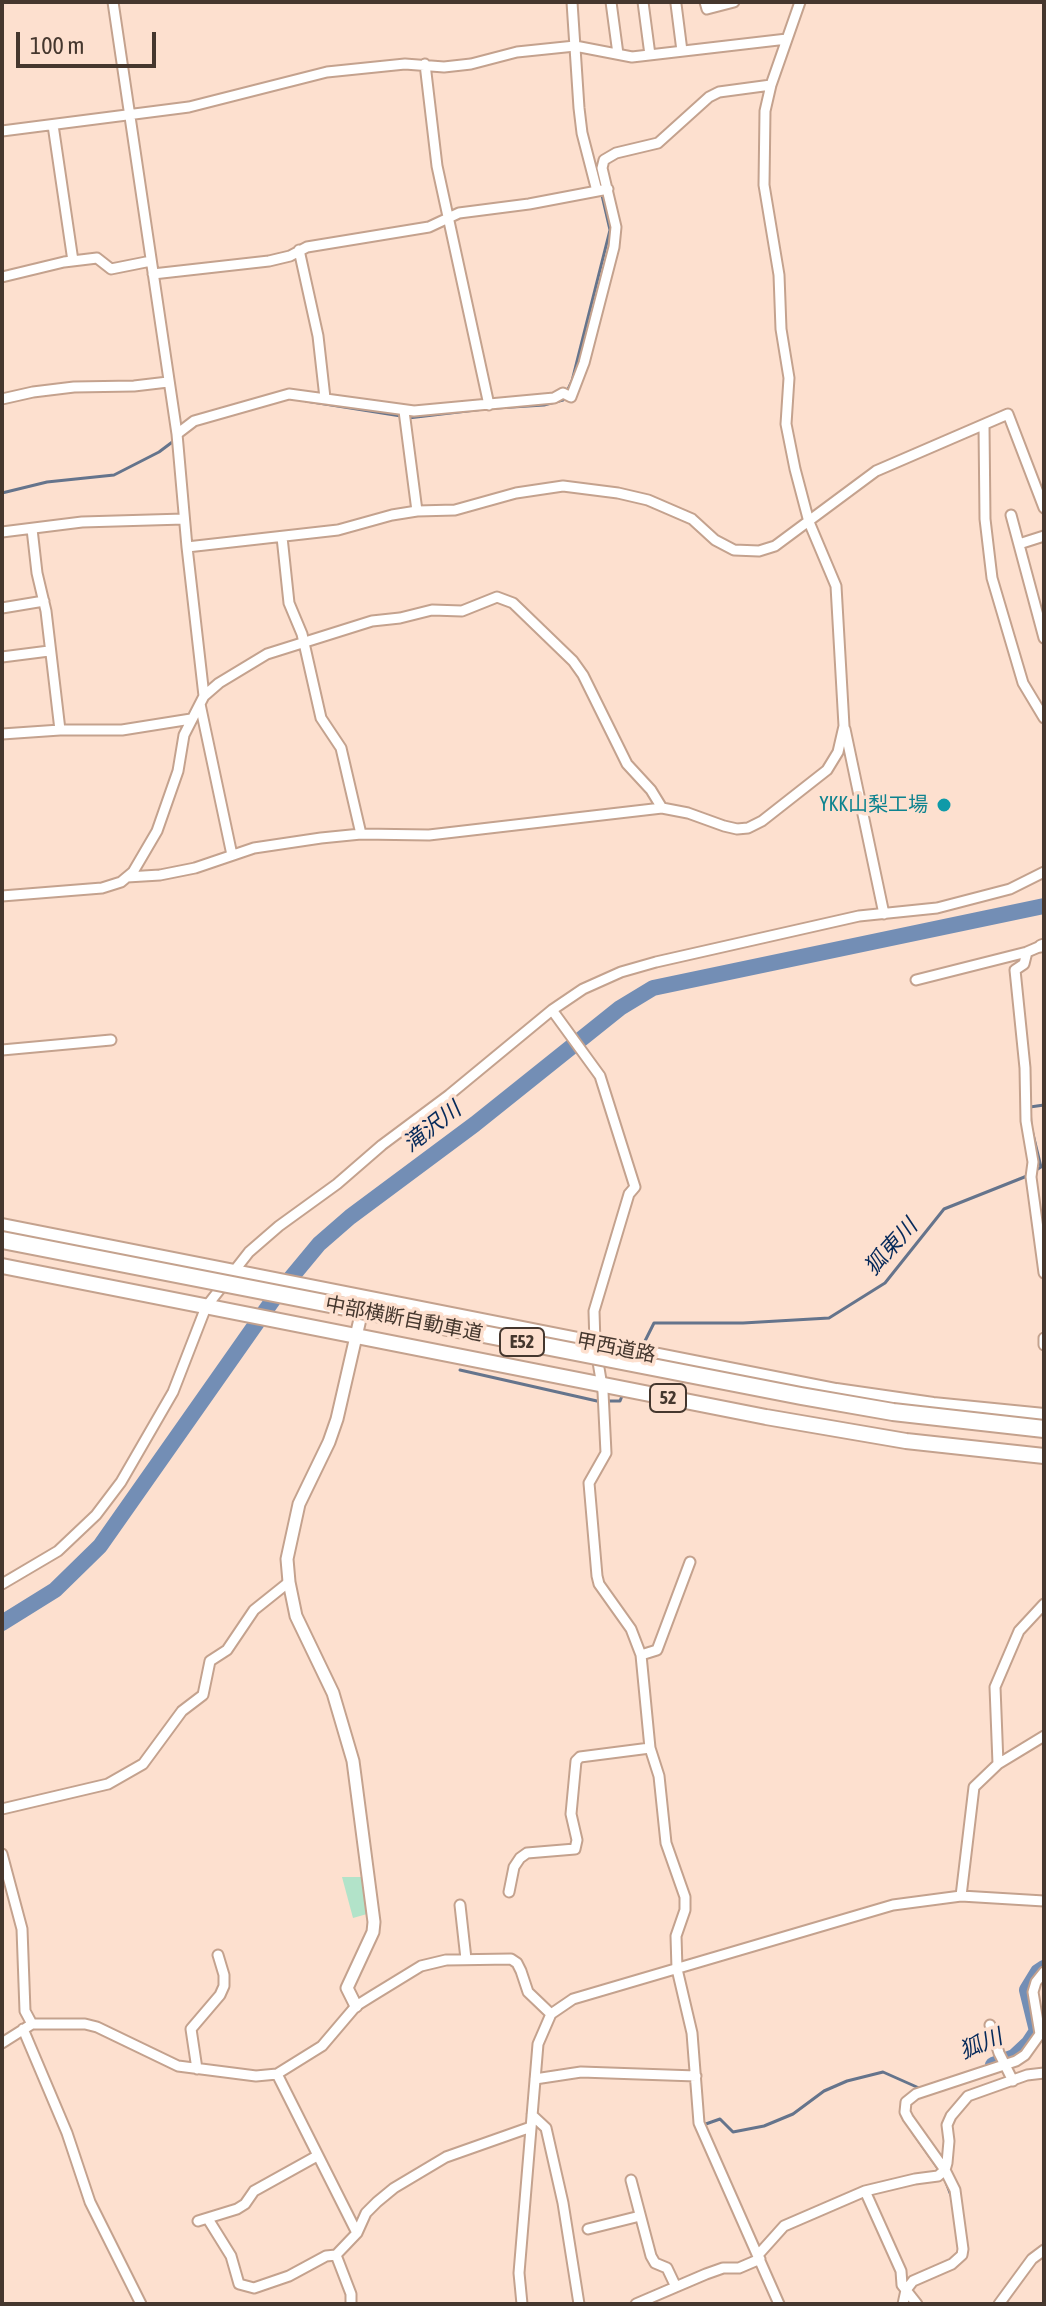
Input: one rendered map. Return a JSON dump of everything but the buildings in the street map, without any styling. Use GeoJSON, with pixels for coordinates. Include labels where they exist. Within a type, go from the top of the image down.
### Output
{"type":"FeatureCollection","features":[{"type":"Feature","properties":{"kind":"highway","name":"甲西道路"},"geometry":{"type":"LineString","coordinates":[[2,1226],[836,1391],[1044,1416]]}},
{"type":"Feature","properties":{"kind":"highway","name":"中部横断自動車道"},"geometry":{"type":"LineString","coordinates":[[2,1240],[801,1396],[893,1412],[1044,1429]]}},
{"type":"Feature","properties":{"kind":"highway","name":"甲西道路"},"geometry":{"type":"LineString","coordinates":[[2,1266],[602,1388],[906,1441],[1044,1456]]}},
{"type":"Feature","properties":{"kind":"street"},"geometry":{"type":"LineString","coordinates":[[113,2],[177,438],[202,700],[232,855]]}},
{"type":"Feature","properties":{"kind":"street"},"geometry":{"type":"LineString","coordinates":[[177,438],[194,421],[280,395],[325,398],[404,415],[574,395],[614,247],[616,227],[582,133],[577,88],[578,46],[572,2]]}},
{"type":"Feature","properties":{"kind":"street"},"geometry":{"type":"LineString","coordinates":[[611,2],[618,54]]}},
{"type":"Feature","properties":{"kind":"street"},"geometry":{"type":"LineString","coordinates":[[643,2],[650,55]]}},
{"type":"Feature","properties":{"kind":"street"},"geometry":{"type":"LineString","coordinates":[[705,2],[707,9],[734,2]]}},
{"type":"Feature","properties":{"kind":"street"},"geometry":{"type":"LineString","coordinates":[[800,2],[765,111],[764,185],[779,275],[781,329],[789,378],[786,424],[809,522],[836,586],[844,726],[884,914]]}},
{"type":"Feature","properties":{"kind":"street"},"geometry":{"type":"LineString","coordinates":[[676,4],[682,51]]}},
{"type":"Feature","properties":{"kind":"street"},"geometry":{"type":"LineString","coordinates":[[2,131],[217,102],[327,72],[425,64],[444,67],[471,64],[517,52],[578,46],[632,57],[787,39]]}},
{"type":"Feature","properties":{"kind":"street"},"geometry":{"type":"LineString","coordinates":[[425,64],[437,166],[489,405]]}},
{"type":"Feature","properties":{"kind":"street"},"geometry":{"type":"LineString","coordinates":[[602,190],[602,168],[609,156],[658,143],[709,97],[719,92],[771,85]]}},
{"type":"Feature","properties":{"kind":"street"},"geometry":{"type":"LineString","coordinates":[[53,125],[73,261]]}},
{"type":"Feature","properties":{"kind":"street"},"geometry":{"type":"LineString","coordinates":[[153,274],[269,261],[307,247],[429,227],[474,210],[529,204],[602,190]]}},
{"type":"Feature","properties":{"kind":"street"},"geometry":{"type":"LineString","coordinates":[[299,250],[318,336],[325,398]]}},
{"type":"Feature","properties":{"kind":"street"},"geometry":{"type":"LineString","coordinates":[[2,277],[97,258],[111,269],[151,261]]}},
{"type":"Feature","properties":{"kind":"street"},"geometry":{"type":"LineString","coordinates":[[2,399],[74,387],[168,382]]}},
{"type":"Feature","properties":{"kind":"street"},"geometry":{"type":"LineString","coordinates":[[187,547],[338,530],[417,511],[455,510],[541,488],[586,488],[648,500],[692,519],[725,546],[745,552],[775,546],[876,471],[1008,414],[1044,508]]}},
{"type":"Feature","properties":{"kind":"street"},"geometry":{"type":"LineString","coordinates":[[404,415],[417,511]]}},
{"type":"Feature","properties":{"kind":"street"},"geometry":{"type":"LineString","coordinates":[[984,425],[985,519],[992,578],[1023,683],[1044,718]]}},
{"type":"Feature","properties":{"kind":"street"},"geometry":{"type":"LineString","coordinates":[[1011,515],[1044,638]]}},
{"type":"Feature","properties":{"kind":"street"},"geometry":{"type":"LineString","coordinates":[[2,532],[82,522],[184,519]]}},
{"type":"Feature","properties":{"kind":"street"},"geometry":{"type":"LineString","coordinates":[[32,529],[60,730]]}},
{"type":"Feature","properties":{"kind":"street"},"geometry":{"type":"LineString","coordinates":[[1019,544],[1044,536]]}},
{"type":"Feature","properties":{"kind":"street"},"geometry":{"type":"LineString","coordinates":[[282,537],[289,603],[304,641],[317,706],[341,748],[361,834]]}},
{"type":"Feature","properties":{"kind":"street"},"geometry":{"type":"LineString","coordinates":[[2,896],[102,888],[127,877],[144,858],[157,831],[178,771],[184,735],[202,700],[219,683],[267,654],[372,621],[432,610],[462,611],[497,597],[507,599],[573,661],[627,764],[651,790],[662,808]]}},
{"type":"Feature","properties":{"kind":"street"},"geometry":{"type":"LineString","coordinates":[[2,608],[44,601]]}},
{"type":"Feature","properties":{"kind":"street"},"geometry":{"type":"LineString","coordinates":[[2,657],[49,651]]}},
{"type":"Feature","properties":{"kind":"street"},"geometry":{"type":"LineString","coordinates":[[2,734],[122,730],[191,719]]}},
{"type":"Feature","properties":{"kind":"street"},"geometry":{"type":"LineString","coordinates":[[127,877],[136,879],[195,868],[254,848],[361,834],[429,835],[662,808],[688,813],[724,826],[748,828],[762,821],[827,770],[838,752],[844,726]]}},
{"type":"Feature","properties":{"kind":"street"},"geometry":{"type":"LineString","coordinates":[[2,1584],[58,1551],[96,1515],[121,1482],[173,1392],[206,1307],[249,1252],[382,1145],[556,1014],[583,989],[621,972],[656,962],[859,916],[937,908],[994,894],[1044,872]]}},
{"type":"Feature","properties":{"kind":"street"},"geometry":{"type":"LineString","coordinates":[[916,980],[1027,952],[1043,945]]}},
{"type":"Feature","properties":{"kind":"street"},"geometry":{"type":"LineString","coordinates":[[1027,952],[1024,964],[1015,970],[1025,1068],[1026,1121],[1033,1162],[1031,1177],[1044,1273]]}},
{"type":"Feature","properties":{"kind":"street"},"geometry":{"type":"LineString","coordinates":[[556,1014],[600,1076],[635,1187],[629,1194],[594,1311],[606,1453],[589,1483],[597,1576],[599,1584],[631,1629],[641,1655],[650,1748],[659,1776],[666,1843],[685,1897],[685,1910],[676,1936],[677,1969],[692,2033],[699,2123],[779,2304]]}},
{"type":"Feature","properties":{"kind":"street"},"geometry":{"type":"LineString","coordinates":[[2,1050],[111,1040]]}},
{"type":"Feature","properties":{"kind":"street"},"geometry":{"type":"LineString","coordinates":[[356,2006],[347,1988],[373,1932],[374,1922],[353,1761],[333,1693],[302,1631],[289,1582],[287,1559],[293,1523],[337,1419],[365,1298]]}},
{"type":"Feature","properties":{"kind":"street"},"geometry":{"type":"LineString","coordinates":[[1044,1338],[1044,1345]]}},
{"type":"Feature","properties":{"kind":"street"},"geometry":{"type":"LineString","coordinates":[[641,1655],[657,1650],[690,1562]]}},
{"type":"Feature","properties":{"kind":"street"},"geometry":{"type":"LineString","coordinates":[[2,1809],[108,1784],[143,1764],[182,1711],[203,1695],[210,1661],[227,1650],[254,1610],[289,1582]]}},
{"type":"Feature","properties":{"kind":"street"},"geometry":{"type":"LineString","coordinates":[[998,1764],[995,1687],[1019,1631],[1044,1604]]}},
{"type":"Feature","properties":{"kind":"street"},"geometry":{"type":"LineString","coordinates":[[961,1896],[974,1787],[998,1764],[1044,1736]]}},
{"type":"Feature","properties":{"kind":"street"},"geometry":{"type":"LineString","coordinates":[[509,1892],[514,1867],[527,1853],[575,1849],[577,1840],[571,1814],[576,1761],[580,1757],[650,1748]]}},
{"type":"Feature","properties":{"kind":"street"},"geometry":{"type":"LineString","coordinates":[[2,1854],[22,1929],[28,2027],[90,2202],[141,2304]]}},
{"type":"Feature","properties":{"kind":"street"},"geometry":{"type":"LineString","coordinates":[[522,2304],[519,2273],[538,2044],[551,2014],[573,1999],[893,1905],[961,1896],[1044,1901]]}},
{"type":"Feature","properties":{"kind":"street"},"geometry":{"type":"LineString","coordinates":[[460,1905],[466,1959]]}},
{"type":"Feature","properties":{"kind":"street"},"geometry":{"type":"LineString","coordinates":[[197,2069],[191,2029],[224,1986],[218,1955]]}},
{"type":"Feature","properties":{"kind":"street"},"geometry":{"type":"LineString","coordinates":[[2,2043],[28,2027],[67,2023],[97,2027],[165,2061],[197,2069],[256,2076],[277,2074],[322,2046],[356,2006],[428,1963],[466,1959],[511,1959],[517,1963],[528,1992],[551,2014]]}},
{"type":"Feature","properties":{"kind":"street"},"geometry":{"type":"LineString","coordinates":[[905,2289],[913,2281],[952,2264],[962,2255],[963,2249],[955,2190],[908,2118],[906,2102],[916,2094],[1025,2055],[1040,2034],[1033,1992],[1044,1972]]}},
{"type":"Feature","properties":{"kind":"street"},"geometry":{"type":"LineString","coordinates":[[990,2025],[1013,2081]]}},
{"type":"Feature","properties":{"kind":"street"},"geometry":{"type":"LineString","coordinates":[[535,2079],[581,2072],[696,2076]]}},
{"type":"Feature","properties":{"kind":"street"},"geometry":{"type":"LineString","coordinates":[[942,2172],[949,2141],[947,2125],[968,2096],[1044,2073]]}},
{"type":"Feature","properties":{"kind":"street"},"geometry":{"type":"LineString","coordinates":[[277,2074],[357,2233]]}},
{"type":"Feature","properties":{"kind":"street"},"geometry":{"type":"LineString","coordinates":[[532,2115],[546,2128],[563,2203],[579,2304]]}},
{"type":"Feature","properties":{"kind":"street"},"geometry":{"type":"LineString","coordinates":[[317,2156],[254,2191],[237,2209],[203,2220],[231,2256],[239,2284],[254,2288],[289,2276],[326,2256],[336,2255],[357,2233],[366,2213],[411,2177],[446,2157],[531,2127]]}},
{"type":"Feature","properties":{"kind":"street"},"geometry":{"type":"LineString","coordinates":[[636,2304],[723,2268],[739,2268],[759,2257],[784,2226],[865,2191],[942,2172]]}},
{"type":"Feature","properties":{"kind":"street"},"geometry":{"type":"LineString","coordinates":[[631,2180],[655,2263],[667,2268],[676,2287]]}},
{"type":"Feature","properties":{"kind":"street"},"geometry":{"type":"LineString","coordinates":[[865,2191],[901,2271],[905,2289],[903,2304]]}},
{"type":"Feature","properties":{"kind":"street"},"geometry":{"type":"LineString","coordinates":[[588,2229],[640,2216]]}},
{"type":"Feature","properties":{"kind":"street"},"geometry":{"type":"LineString","coordinates":[[999,2304],[1032,2259],[1044,2250]]}},
{"type":"Feature","properties":{"kind":"street"},"geometry":{"type":"LineString","coordinates":[[336,2255],[351,2294],[351,2304]]}},
{"type":"Feature","properties":{"kind":"street"},"geometry":{"type":"LineString","coordinates":[[905,2289],[917,2304]]}},
{"type":"Feature","properties":{"kind":"green space"},"geometry":{"type":"Polygon","coordinates":[[[342,1877],[364,1877],[367,1914],[353,1918],[342,1877]]]}},
{"type":"Feature","properties":{"kind":"waterway"},"geometry":{"type":"LineString","coordinates":[[496,408],[544,405],[563,400],[572,381],[610,230],[601,191]]}},
{"type":"Feature","properties":{"kind":"waterway"},"geometry":{"type":"LineString","coordinates":[[306,401],[401,416]]}},
{"type":"Feature","properties":{"kind":"waterway"},"geometry":{"type":"LineString","coordinates":[[408,418],[484,409]]}},
{"type":"Feature","properties":{"kind":"waterway"},"geometry":{"type":"LineString","coordinates":[[2,493],[47,482],[114,475],[159,452],[175,440]]}},
{"type":"Feature","properties":{"kind":"waterway","name":"滝沢川"},"geometry":{"type":"LineString","coordinates":[[2,1623],[55,1590],[100,1546],[275,1297],[319,1244],[620,1008],[653,988],[1044,906]]}},
{"type":"Feature","properties":{"kind":"waterway","name":"狐東川"},"geometry":{"type":"LineString","coordinates":[[1033,1172],[1041,1167],[1031,1126],[1030,1107],[1044,1105]]}},
{"type":"Feature","properties":{"kind":"waterway","name":"狐東川"},"geometry":{"type":"LineString","coordinates":[[645,1341],[654,1323],[743,1323],[829,1318],[885,1283],[944,1209],[1027,1176]]}},
{"type":"Feature","properties":{"kind":"waterway","name":"狐東川"},"geometry":{"type":"LineString","coordinates":[[460,1370],[597,1401],[620,1401],[622,1396]]}},
{"type":"Feature","properties":{"kind":"waterway","name":"狐川"},"geometry":{"type":"LineString","coordinates":[[993,2065],[1014,2057],[1037,2031],[1027,1990],[1044,1968]]}},
{"type":"Feature","properties":{"kind":"waterway"},"geometry":{"type":"LineString","coordinates":[[703,2125],[720,2119],[733,2132],[764,2126],[793,2114],[824,2091],[847,2081],[883,2072],[919,2088]]}},
{"type":"Feature","properties":{"kind":"waterway"},"geometry":{"type":"LineString","coordinates":[[913,2133],[944,2177],[952,2198]]}},
{"type":"Feature","properties":{"kind":"waterway"},"geometry":{"type":"LineString","coordinates":[[910,2278],[928,2270]]}},
{"type":"Feature","properties":{"kind":"place","name":"YKK山梨工場"},"geometry":{"type":"Point","coordinates":[944,805]}}]}
